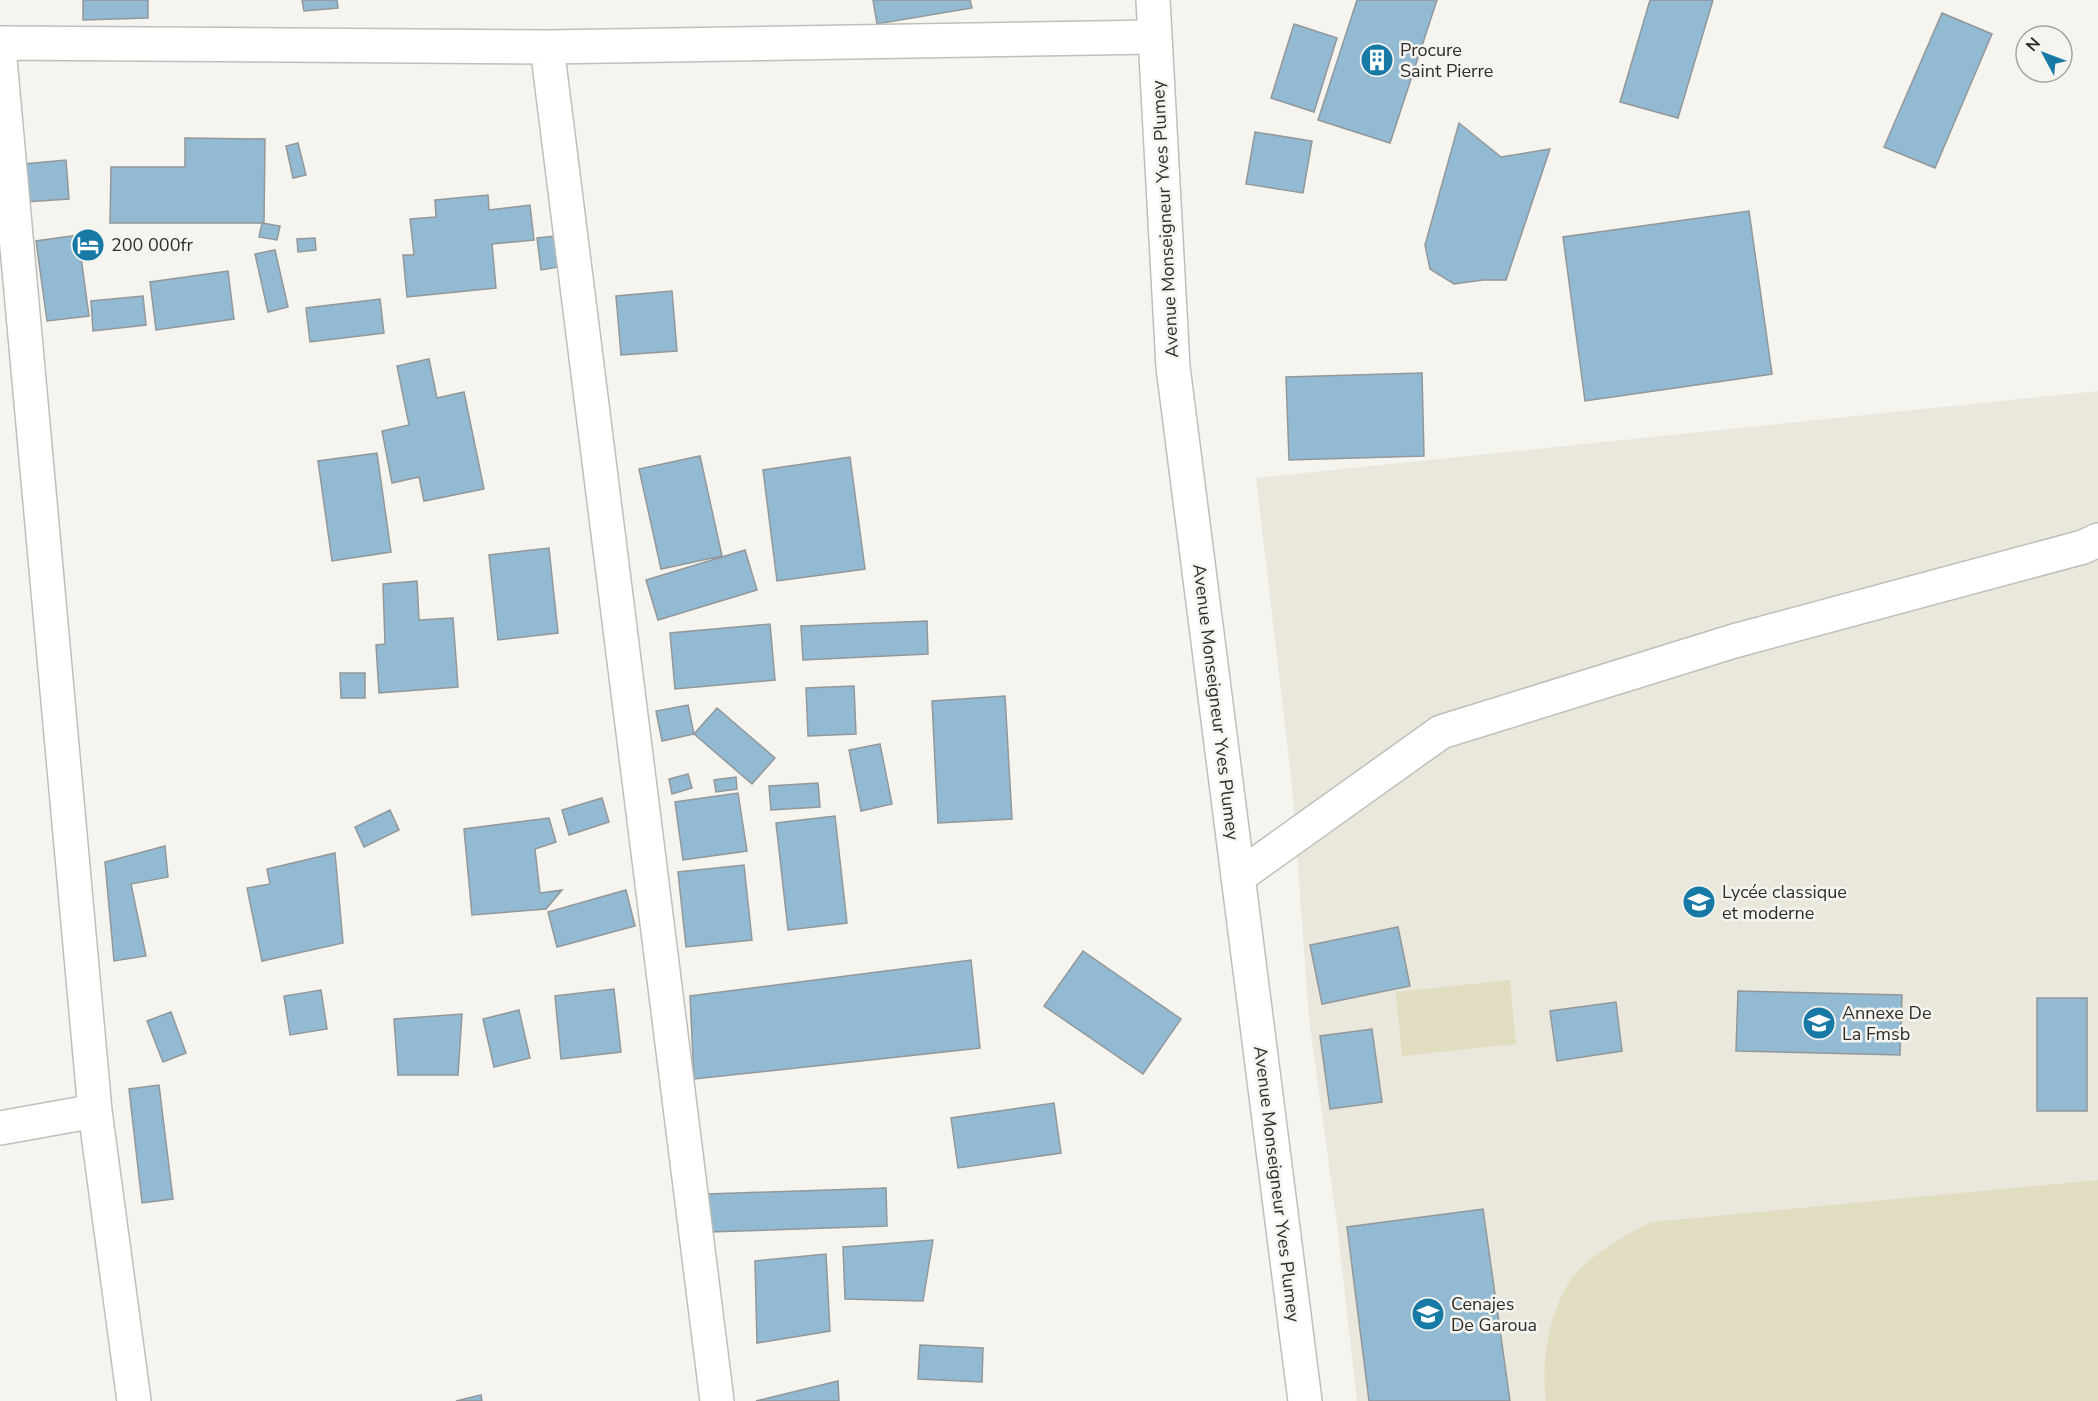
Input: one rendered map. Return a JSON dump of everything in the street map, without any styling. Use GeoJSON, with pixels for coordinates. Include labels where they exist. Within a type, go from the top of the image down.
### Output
{"type":"FeatureCollection","features":[{"type":"Feature","properties":{"kind":"street","name":"Avenue Monseigneur Yves Plumey"},"geometry":{"type":"LineString","coordinates":[[1153,0],[1173,367],[1305,1401]]}},
{"type":"Feature","properties":{"kind":"street"},"geometry":{"type":"LineString","coordinates":[[0,43],[547,47],[1154,37]]}},
{"type":"Feature","properties":{"kind":"street"},"geometry":{"type":"LineString","coordinates":[[547,47],[717,1401]]}},
{"type":"Feature","properties":{"kind":"street"},"geometry":{"type":"LineString","coordinates":[[0,59],[94,1111],[134,1401]]}},
{"type":"Feature","properties":{"kind":"street"},"geometry":{"type":"LineString","coordinates":[[1238,877],[1441,732],[1734,641],[2083,547],[2098,540]]}},
{"type":"Feature","properties":{"kind":"street"},"geometry":{"type":"LineString","coordinates":[[0,1128],[94,1111]]}},
{"type":"Feature","properties":{"kind":"shaded area","name":"Lycée classique et moderne"},"geometry":{"type":"Polygon","coordinates":[[[2098,391],[2098,1401],[1357,1401],[1337,1224],[1309,1019],[1292,785],[1256,478],[2098,391]]]}},
{"type":"Feature","properties":{"kind":"shaded area"},"geometry":{"type":"Polygon","coordinates":[[[1510,980],[1516,1044],[1402,1056],[1396,992],[1510,980]]]}},
{"type":"Feature","properties":{"kind":"shaded area"},"geometry":{"type":"Polygon","coordinates":[[[2098,1180],[2098,1401],[1546,1401],[1545,1371],[1548,1339],[1562,1294],[1585,1264],[1619,1240],[1651,1222],[2098,1180]]]}},
{"type":"Feature","properties":{"kind":"building"},"geometry":{"type":"Polygon","coordinates":[[[83,0],[148,0],[148,18],[83,20],[83,0]]]}},
{"type":"Feature","properties":{"kind":"building"},"geometry":{"type":"Polygon","coordinates":[[[302,0],[337,0],[338,8],[304,11],[302,0]]]}},
{"type":"Feature","properties":{"kind":"building"},"geometry":{"type":"Polygon","coordinates":[[[873,0],[970,0],[972,8],[877,24],[873,0]]]}},
{"type":"Feature","properties":{"kind":"building","name":"Procure Saint Pierre"},"geometry":{"type":"Polygon","coordinates":[[[1357,0],[1437,0],[1390,143],[1318,120],[1357,0]]]}},
{"type":"Feature","properties":{"kind":"building"},"geometry":{"type":"Polygon","coordinates":[[[1650,0],[1713,0],[1678,118],[1620,102],[1650,0]]]}},
{"type":"Feature","properties":{"kind":"building"},"geometry":{"type":"Polygon","coordinates":[[[1942,13],[1992,34],[1935,168],[1884,147],[1942,13]]]}},
{"type":"Feature","properties":{"kind":"building"},"geometry":{"type":"Polygon","coordinates":[[[1294,24],[1337,38],[1314,112],[1271,98],[1294,24]]]}},
{"type":"Feature","properties":{"kind":"building"},"geometry":{"type":"Polygon","coordinates":[[[1459,123],[1501,157],[1550,149],[1506,280],[1454,284],[1430,269],[1425,245],[1459,123]]]}},
{"type":"Feature","properties":{"kind":"building"},"geometry":{"type":"Polygon","coordinates":[[[1255,132],[1312,141],[1303,193],[1246,184],[1255,132]]]}},
{"type":"Feature","properties":{"kind":"building"},"geometry":{"type":"Polygon","coordinates":[[[185,138],[265,139],[264,223],[110,223],[111,167],[185,167],[185,138]]]}},
{"type":"Feature","properties":{"kind":"building"},"geometry":{"type":"Polygon","coordinates":[[[298,143],[306,175],[293,178],[286,146],[298,143]]]}},
{"type":"Feature","properties":{"kind":"building"},"geometry":{"type":"Polygon","coordinates":[[[66,160],[69,199],[25,202],[23,164],[66,160]]]}},
{"type":"Feature","properties":{"kind":"building"},"geometry":{"type":"Polygon","coordinates":[[[488,195],[489,210],[530,205],[534,240],[492,244],[496,288],[407,297],[403,255],[414,255],[410,219],[436,217],[435,200],[488,195]]]}},
{"type":"Feature","properties":{"kind":"building"},"geometry":{"type":"Polygon","coordinates":[[[1749,211],[1772,374],[1585,401],[1563,237],[1749,211]]]}},
{"type":"Feature","properties":{"kind":"building"},"geometry":{"type":"Polygon","coordinates":[[[262,223],[280,226],[277,240],[259,237],[262,223]]]}},
{"type":"Feature","properties":{"kind":"building"},"geometry":{"type":"Polygon","coordinates":[[[78,235],[89,316],[47,321],[36,241],[78,235]]]}},
{"type":"Feature","properties":{"kind":"building"},"geometry":{"type":"Polygon","coordinates":[[[555,236],[559,267],[541,270],[537,238],[555,236]]]}},
{"type":"Feature","properties":{"kind":"building"},"geometry":{"type":"Polygon","coordinates":[[[315,238],[316,250],[298,252],[297,239],[315,238]]]}},
{"type":"Feature","properties":{"kind":"building"},"geometry":{"type":"Polygon","coordinates":[[[275,250],[288,307],[268,312],[255,254],[275,250]]]}},
{"type":"Feature","properties":{"kind":"building"},"geometry":{"type":"Polygon","coordinates":[[[228,271],[234,319],[156,330],[150,282],[228,271]]]}},
{"type":"Feature","properties":{"kind":"building"},"geometry":{"type":"Polygon","coordinates":[[[672,291],[677,351],[621,355],[616,296],[672,291]]]}},
{"type":"Feature","properties":{"kind":"building"},"geometry":{"type":"Polygon","coordinates":[[[143,296],[146,325],[93,331],[91,301],[143,296]]]}},
{"type":"Feature","properties":{"kind":"building"},"geometry":{"type":"Polygon","coordinates":[[[380,299],[384,333],[310,342],[306,308],[380,299]]]}},
{"type":"Feature","properties":{"kind":"building"},"geometry":{"type":"Polygon","coordinates":[[[429,359],[437,398],[464,392],[484,489],[424,501],[419,477],[392,483],[382,431],[409,425],[397,366],[429,359]]]}},
{"type":"Feature","properties":{"kind":"building"},"geometry":{"type":"Polygon","coordinates":[[[1422,373],[1424,456],[1289,460],[1286,377],[1422,373]]]}},
{"type":"Feature","properties":{"kind":"building"},"geometry":{"type":"Polygon","coordinates":[[[377,453],[391,552],[332,561],[318,461],[377,453]]]}},
{"type":"Feature","properties":{"kind":"building"},"geometry":{"type":"Polygon","coordinates":[[[700,456],[722,556],[661,569],[639,469],[700,456]]]}},
{"type":"Feature","properties":{"kind":"building"},"geometry":{"type":"Polygon","coordinates":[[[850,457],[865,569],[777,581],[763,470],[850,457]]]}},
{"type":"Feature","properties":{"kind":"building"},"geometry":{"type":"Polygon","coordinates":[[[549,548],[558,633],[498,640],[489,555],[549,548]]]}},
{"type":"Feature","properties":{"kind":"building"},"geometry":{"type":"Polygon","coordinates":[[[745,550],[757,590],[658,620],[646,580],[745,550]]]}},
{"type":"Feature","properties":{"kind":"building"},"geometry":{"type":"Polygon","coordinates":[[[417,581],[419,620],[453,618],[458,687],[379,693],[376,645],[385,644],[383,584],[417,581]]]}},
{"type":"Feature","properties":{"kind":"building"},"geometry":{"type":"Polygon","coordinates":[[[927,621],[928,654],[803,660],[801,626],[927,621]]]}},
{"type":"Feature","properties":{"kind":"building"},"geometry":{"type":"Polygon","coordinates":[[[770,624],[775,680],[675,689],[670,633],[770,624]]]}},
{"type":"Feature","properties":{"kind":"building"},"geometry":{"type":"Polygon","coordinates":[[[340,673],[365,673],[365,698],[341,698],[340,673]]]}},
{"type":"Feature","properties":{"kind":"building"},"geometry":{"type":"Polygon","coordinates":[[[854,686],[856,734],[808,736],[806,688],[854,686]]]}},
{"type":"Feature","properties":{"kind":"building"},"geometry":{"type":"Polygon","coordinates":[[[1005,696],[1012,819],[938,823],[932,701],[1005,696]]]}},
{"type":"Feature","properties":{"kind":"building"},"geometry":{"type":"Polygon","coordinates":[[[688,705],[694,734],[662,741],[656,711],[688,705]]]}},
{"type":"Feature","properties":{"kind":"building"},"geometry":{"type":"Polygon","coordinates":[[[717,708],[775,758],[752,784],[694,734],[717,708]]]}},
{"type":"Feature","properties":{"kind":"building"},"geometry":{"type":"Polygon","coordinates":[[[880,744],[892,804],[861,811],[849,750],[880,744]]]}},
{"type":"Feature","properties":{"kind":"building"},"geometry":{"type":"Polygon","coordinates":[[[688,774],[692,788],[672,794],[669,779],[688,774]]]}},
{"type":"Feature","properties":{"kind":"building"},"geometry":{"type":"Polygon","coordinates":[[[736,777],[737,789],[716,792],[714,780],[736,777]]]}},
{"type":"Feature","properties":{"kind":"building"},"geometry":{"type":"Polygon","coordinates":[[[818,783],[820,807],[771,810],[769,786],[818,783]]]}},
{"type":"Feature","properties":{"kind":"building"},"geometry":{"type":"Polygon","coordinates":[[[738,793],[747,851],[683,860],[675,802],[738,793]]]}},
{"type":"Feature","properties":{"kind":"building"},"geometry":{"type":"Polygon","coordinates":[[[602,798],[609,822],[569,835],[562,810],[602,798]]]}},
{"type":"Feature","properties":{"kind":"building"},"geometry":{"type":"Polygon","coordinates":[[[390,810],[399,830],[364,847],[355,827],[390,810]]]}},
{"type":"Feature","properties":{"kind":"building"},"geometry":{"type":"Polygon","coordinates":[[[835,816],[847,923],[788,930],[776,823],[835,816]]]}},
{"type":"Feature","properties":{"kind":"building"},"geometry":{"type":"Polygon","coordinates":[[[549,818],[556,842],[535,849],[540,893],[562,890],[546,909],[472,915],[464,829],[549,818]]]}},
{"type":"Feature","properties":{"kind":"building"},"geometry":{"type":"Polygon","coordinates":[[[165,846],[168,877],[131,884],[146,956],[114,961],[105,862],[165,846]]]}},
{"type":"Feature","properties":{"kind":"building"},"geometry":{"type":"Polygon","coordinates":[[[335,853],[343,943],[262,961],[247,888],[270,884],[267,869],[335,853]]]}},
{"type":"Feature","properties":{"kind":"building"},"geometry":{"type":"Polygon","coordinates":[[[744,865],[752,940],[686,947],[678,872],[744,865]]]}},
{"type":"Feature","properties":{"kind":"building"},"geometry":{"type":"Polygon","coordinates":[[[626,890],[635,926],[557,947],[548,912],[626,890]]]}},
{"type":"Feature","properties":{"kind":"building"},"geometry":{"type":"Polygon","coordinates":[[[1398,927],[1410,986],[1322,1004],[1310,945],[1398,927]]]}},
{"type":"Feature","properties":{"kind":"building"},"geometry":{"type":"Polygon","coordinates":[[[1083,951],[1181,1019],[1143,1074],[1044,1006],[1083,951]]]}},
{"type":"Feature","properties":{"kind":"building"},"geometry":{"type":"Polygon","coordinates":[[[971,960],[980,1048],[694,1079],[690,996],[971,960]]]}},
{"type":"Feature","properties":{"kind":"building"},"geometry":{"type":"Polygon","coordinates":[[[614,989],[621,1052],[561,1059],[555,996],[614,989]]]}},
{"type":"Feature","properties":{"kind":"building"},"geometry":{"type":"Polygon","coordinates":[[[321,990],[327,1029],[290,1035],[284,996],[321,990]]]}},
{"type":"Feature","properties":{"kind":"building","name":"Annexe De La Fmsb"},"geometry":{"type":"Polygon","coordinates":[[[1738,991],[1902,995],[1900,1055],[1736,1051],[1738,991]]]}},
{"type":"Feature","properties":{"kind":"building"},"geometry":{"type":"Polygon","coordinates":[[[2037,998],[2087,998],[2087,1111],[2037,1111],[2037,998]]]}},
{"type":"Feature","properties":{"kind":"building"},"geometry":{"type":"Polygon","coordinates":[[[1616,1002],[1622,1051],[1557,1061],[1550,1011],[1616,1002]]]}},
{"type":"Feature","properties":{"kind":"building"},"geometry":{"type":"Polygon","coordinates":[[[519,1010],[530,1058],[494,1067],[483,1019],[519,1010]]]}},
{"type":"Feature","properties":{"kind":"building"},"geometry":{"type":"Polygon","coordinates":[[[171,1012],[186,1053],[163,1062],[147,1021],[171,1012]]]}},
{"type":"Feature","properties":{"kind":"building"},"geometry":{"type":"Polygon","coordinates":[[[462,1014],[458,1075],[398,1075],[394,1019],[462,1014]]]}},
{"type":"Feature","properties":{"kind":"building"},"geometry":{"type":"Polygon","coordinates":[[[1372,1029],[1382,1102],[1330,1109],[1320,1036],[1372,1029]]]}},
{"type":"Feature","properties":{"kind":"building"},"geometry":{"type":"Polygon","coordinates":[[[159,1085],[173,1199],[142,1203],[129,1089],[159,1085]]]}},
{"type":"Feature","properties":{"kind":"building"},"geometry":{"type":"Polygon","coordinates":[[[1054,1103],[1061,1153],[958,1168],[951,1118],[1054,1103]]]}},
{"type":"Feature","properties":{"kind":"building"},"geometry":{"type":"Polygon","coordinates":[[[886,1188],[887,1226],[709,1232],[708,1194],[886,1188]]]}},
{"type":"Feature","properties":{"kind":"building","name":"Cenajes De Garoua"},"geometry":{"type":"Polygon","coordinates":[[[1483,1209],[1510,1401],[1369,1401],[1347,1227],[1483,1209]]]}},
{"type":"Feature","properties":{"kind":"building"},"geometry":{"type":"Polygon","coordinates":[[[933,1240],[923,1301],[845,1299],[843,1247],[933,1240]]]}},
{"type":"Feature","properties":{"kind":"building"},"geometry":{"type":"Polygon","coordinates":[[[826,1254],[830,1331],[757,1343],[755,1261],[826,1254]]]}},
{"type":"Feature","properties":{"kind":"building"},"geometry":{"type":"Polygon","coordinates":[[[920,1345],[983,1348],[982,1382],[918,1379],[920,1345]]]}},
{"type":"Feature","properties":{"kind":"building"},"geometry":{"type":"Polygon","coordinates":[[[838,1381],[839,1401],[756,1401],[838,1381]]]}},
{"type":"Feature","properties":{"kind":"building"},"geometry":{"type":"Polygon","coordinates":[[[481,1395],[482,1401],[456,1401],[481,1395]]]}},
{"type":"Feature","properties":{"kind":"place","name":"Procure Saint Pierre"},"geometry":{"type":"Point","coordinates":[1377,60]}},
{"type":"Feature","properties":{"kind":"place","name":"200 000fr"},"geometry":{"type":"Point","coordinates":[88,245]}},
{"type":"Feature","properties":{"kind":"place","name":"Lycée classique et moderne"},"geometry":{"type":"Point","coordinates":[1699,902]}},
{"type":"Feature","properties":{"kind":"place","name":"Annexe De La Fmsb"},"geometry":{"type":"Point","coordinates":[1819,1023]}},
{"type":"Feature","properties":{"kind":"place","name":"Cenajes De Garoua"},"geometry":{"type":"Point","coordinates":[1428,1314]}}]}
